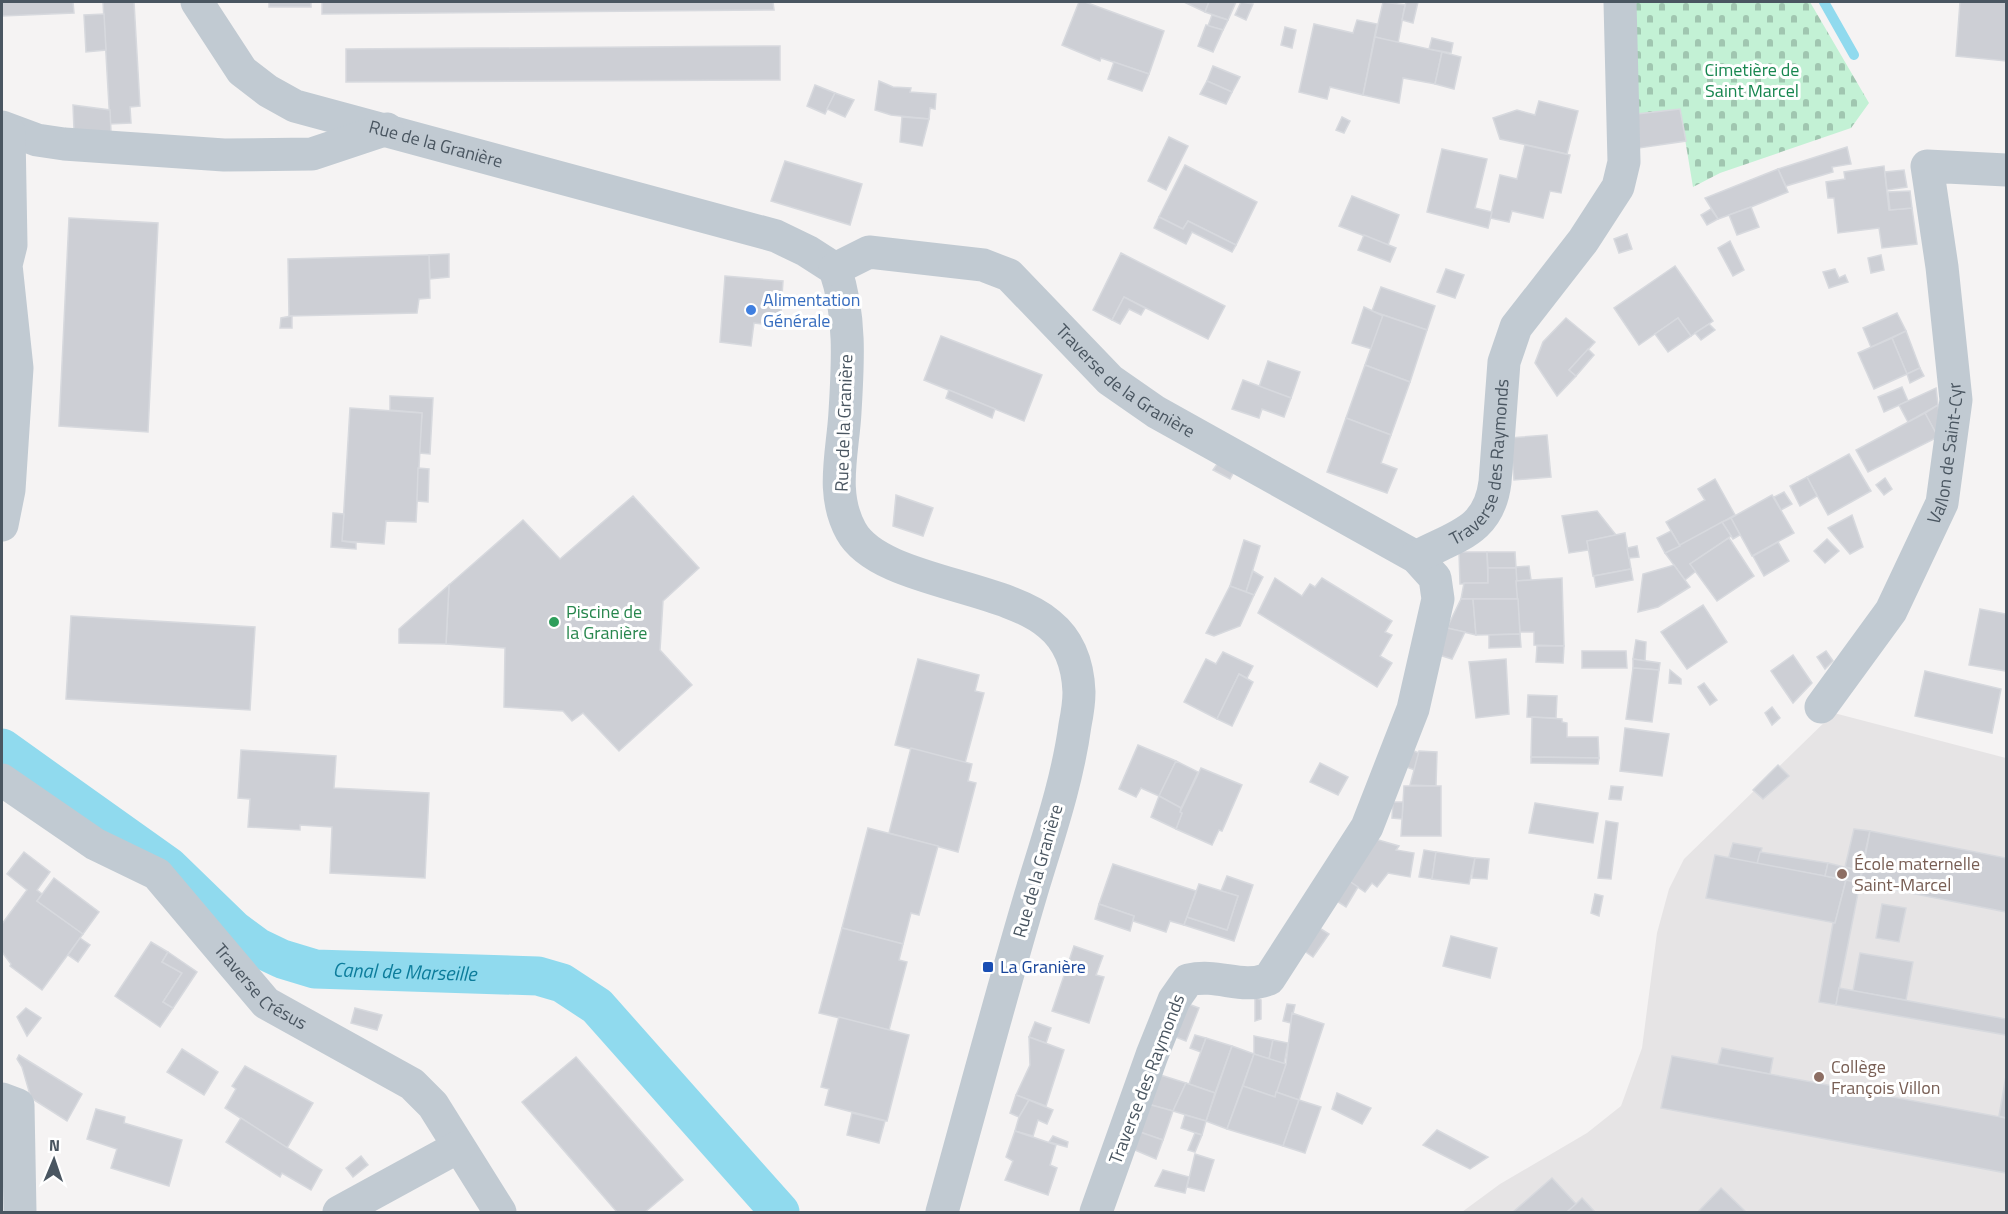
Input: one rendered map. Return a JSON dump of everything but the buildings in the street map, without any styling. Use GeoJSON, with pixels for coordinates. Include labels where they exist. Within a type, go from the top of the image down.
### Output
{"type":"FeatureCollection","features":[{"type":"Feature","properties":{"kind":"street"},"geometry":{"type":"LineString","coordinates":[[197,2],[242,71],[268,91],[295,106],[387,129]]}},
{"type":"Feature","properties":{"kind":"street","name":"Traverse des Raymonds"},"geometry":{"type":"LineString","coordinates":[[1096,1212],[1152,1055],[1174,1000],[1188,980],[1206,976],[1254,985],[1269,980],[1367,827],[1413,709],[1437,599],[1435,578],[1416,556],[1476,526],[1487,514],[1493,500],[1504,362],[1516,327],[1583,241],[1618,187],[1624,162],[1620,2]]}},
{"type":"Feature","properties":{"kind":"street"},"geometry":{"type":"LineString","coordinates":[[2,525],[9,490],[17,368],[6,265],[5,129]]}},
{"type":"Feature","properties":{"kind":"street","name":"Rue de la Granière"},"geometry":{"type":"LineString","coordinates":[[5,129],[37,140],[64,144],[224,155],[312,154],[387,129],[776,236],[807,251],[835,269],[844,295],[847,316],[845,413],[840,452],[839,488],[842,513],[852,534],[868,552],[897,565],[1030,612],[1049,624],[1069,645],[1076,668],[1079,695],[1071,760],[1008,972],[942,1212]]}},
{"type":"Feature","properties":{"kind":"street","name":"Vallon de Saint-Cyr"},"geometry":{"type":"LineString","coordinates":[[1821,707],[1891,610],[1942,503],[1956,400],[1942,267],[1927,166],[2007,170]]}},
{"type":"Feature","properties":{"kind":"street","name":"Traverse de la Granière"},"geometry":{"type":"LineString","coordinates":[[835,269],[869,252],[983,265],[1009,275],[1110,380],[1156,412],[1416,556]]}},
{"type":"Feature","properties":{"kind":"street","name":"Traverse Crésus"},"geometry":{"type":"LineString","coordinates":[[2,780],[95,844],[157,874],[266,1003],[412,1084],[433,1105],[500,1212]]}},
{"type":"Feature","properties":{"kind":"street"},"geometry":{"type":"LineString","coordinates":[[2,1099],[18,1105],[20,1212]]}},
{"type":"Feature","properties":{"kind":"street"},"geometry":{"type":"LineString","coordinates":[[339,1212],[458,1147]]}},
{"type":"Feature","properties":{"kind":"shaded area"},"geometry":{"type":"Polygon","coordinates":[[[1834,713],[2006,758],[2006,1212],[1462,1212],[1500,1184],[1587,1133],[1621,1106],[1642,1048],[1657,933],[1669,889],[1684,859],[1834,713]]]}},
{"type":"Feature","properties":{"kind":"green space","name":"Cimetière de Saint Marcel"},"geometry":{"type":"Polygon","coordinates":[[[1633,2],[1810,2],[1869,103],[1851,128],[1720,173],[1693,187],[1680,109],[1637,114],[1633,2]]]}},
{"type":"Feature","properties":{"kind":"waterway"},"geometry":{"type":"LineString","coordinates":[[1824,2],[1854,55]]}},
{"type":"Feature","properties":{"kind":"waterway","name":"Canal de Marseille"},"geometry":{"type":"LineString","coordinates":[[2,748],[169,867],[234,930],[257,947],[282,959],[315,969],[538,976],[562,983],[597,1006],[780,1212]]}},
{"type":"Feature","properties":{"kind":"place","name":"Alimentation Générale"},"geometry":{"type":"Point","coordinates":[751,310]}},
{"type":"Feature","properties":{"kind":"place","name":"Piscine de la Granière"},"geometry":{"type":"Point","coordinates":[554,622]}},
{"type":"Feature","properties":{"kind":"place","name":"École maternelle Saint-Marcel"},"geometry":{"type":"Point","coordinates":[1842,874]}},
{"type":"Feature","properties":{"kind":"place","name":"La Granière"},"geometry":{"type":"Point","coordinates":[988,967]}},
{"type":"Feature","properties":{"kind":"place","name":"Collège François Villon"},"geometry":{"type":"Point","coordinates":[1819,1077]}}]}
